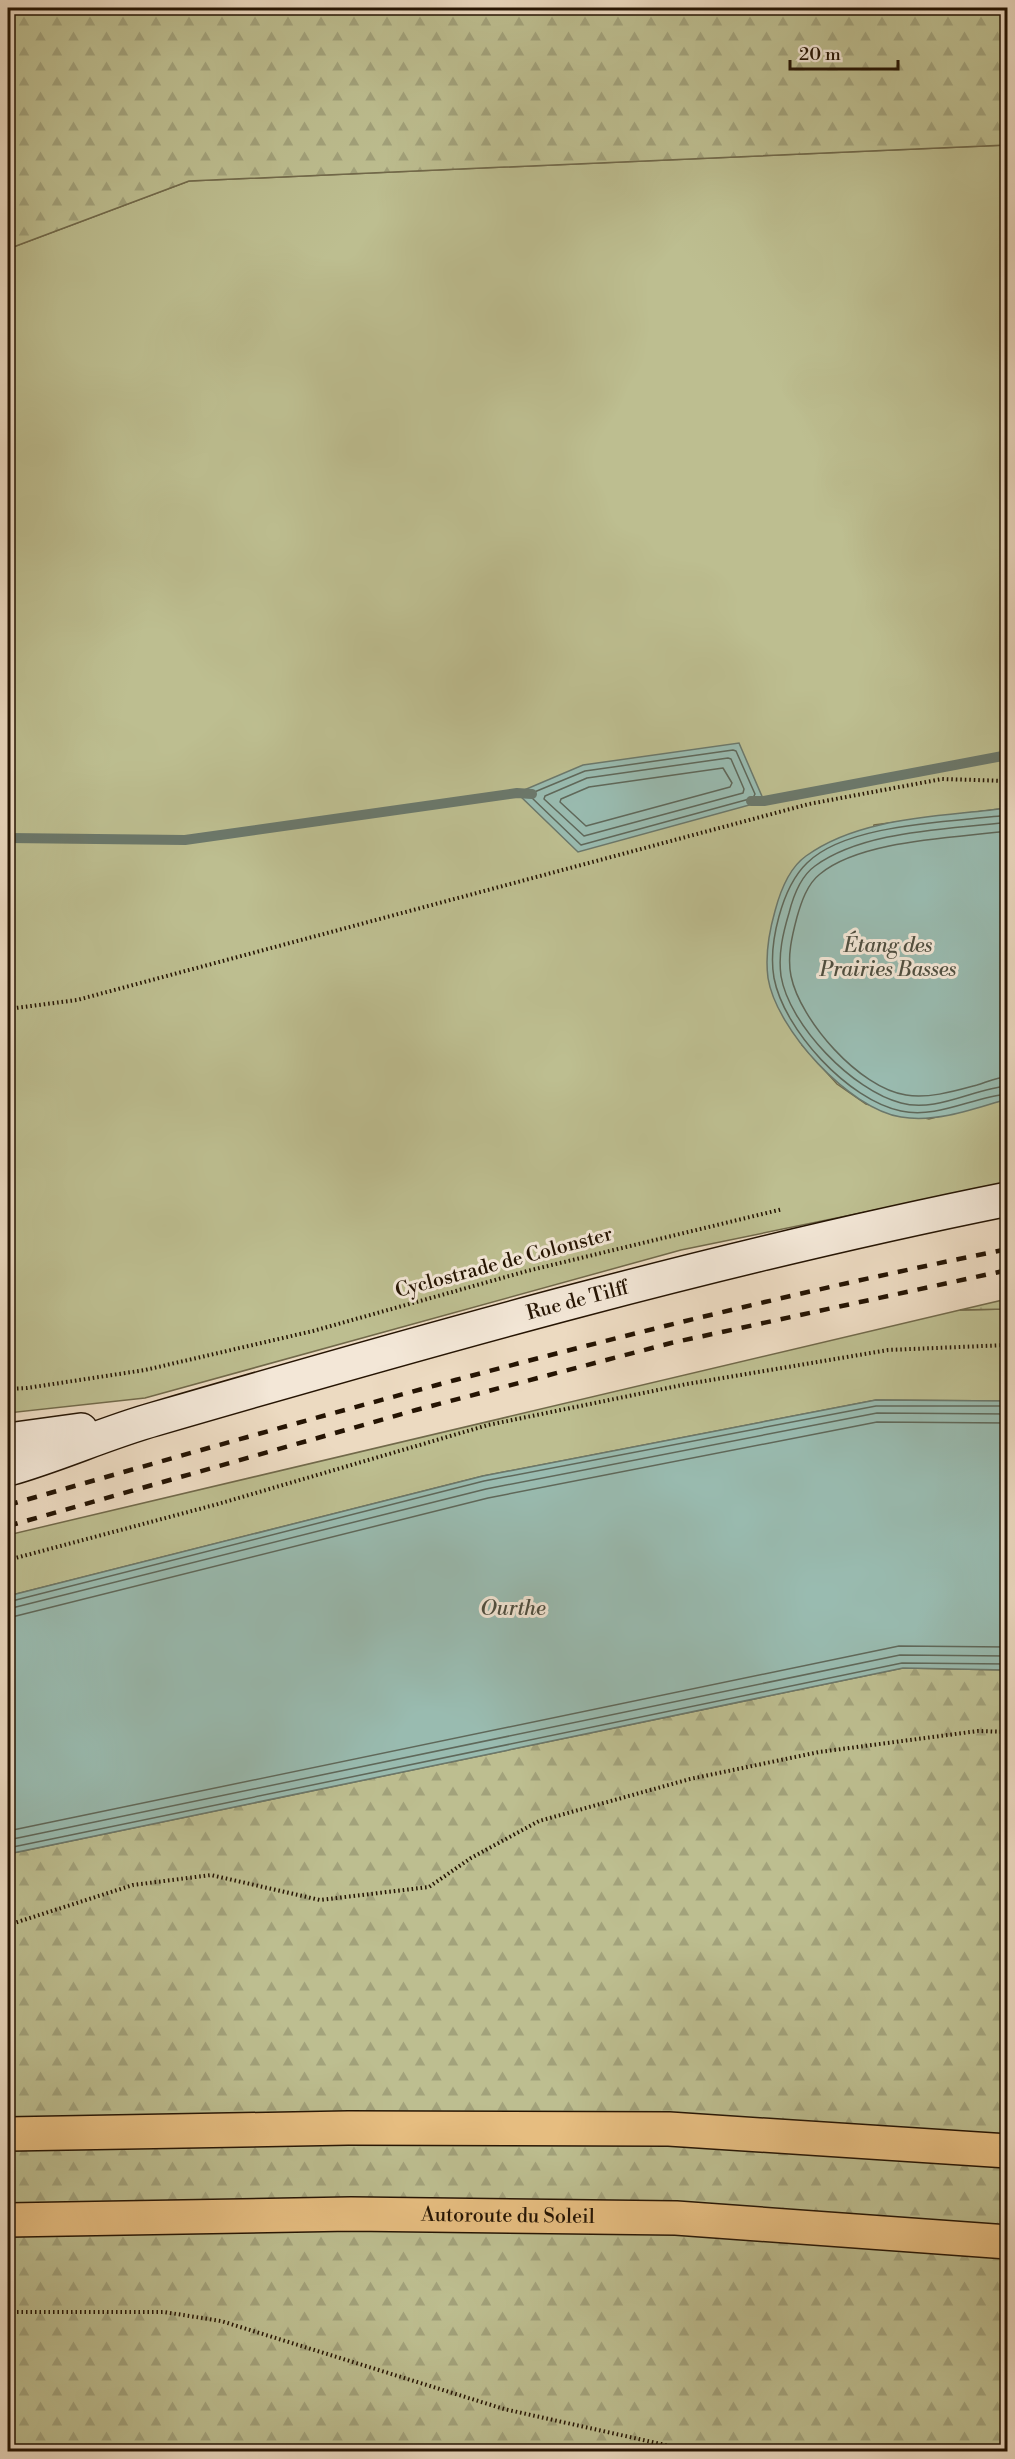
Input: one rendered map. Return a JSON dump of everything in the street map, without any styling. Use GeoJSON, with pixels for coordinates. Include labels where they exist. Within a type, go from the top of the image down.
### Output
{"type":"FeatureCollection","features":[{"type":"Feature","properties":{"kind":"highway"},"geometry":{"type":"LineString","coordinates":[[8,2134],[348,2128],[669,2129],[1008,2151]]}},
{"type":"Feature","properties":{"kind":"highway","name":"Autoroute du Soleil"},"geometry":{"type":"LineString","coordinates":[[8,2220],[351,2214],[676,2218],[1008,2242]]}},
{"type":"Feature","properties":{"kind":"main road","name":"Rue de Tilff"},"geometry":{"type":"LineString","coordinates":[[8,1469],[151,1420],[436,1338],[717,1264],[1008,1199]]}},
{"type":"Feature","properties":{"kind":"main road","name":"Rue de Tilff"},"geometry":{"type":"LineString","coordinates":[[8,1440],[151,1420]]}},
{"type":"Feature","properties":{"kind":"path"},"geometry":{"type":"LineString","coordinates":[[8,1009],[76,1000],[809,804],[942,779],[1008,781]]}},
{"type":"Feature","properties":{"kind":"path","name":"Cyclostrade de Colonster"},"geometry":{"type":"LineString","coordinates":[[8,1389],[145,1371],[313,1331],[527,1271],[784,1209]]}},
{"type":"Feature","properties":{"kind":"path"},"geometry":{"type":"LineString","coordinates":[[8,1560],[218,1504],[488,1425],[687,1384],[888,1350],[1008,1344]]}},
{"type":"Feature","properties":{"kind":"path"},"geometry":{"type":"LineString","coordinates":[[8,1925],[133,1886],[211,1875],[320,1900],[429,1887],[471,1858],[540,1821],[679,1782],[819,1752],[978,1731],[1008,1732]]}},
{"type":"Feature","properties":{"kind":"path"},"geometry":{"type":"LineString","coordinates":[[8,2312],[164,2312],[221,2321],[504,2409],[678,2449],[698,2451]]}},
{"type":"Feature","properties":{"kind":"green space"},"geometry":{"type":"Polygon","coordinates":[[[8,8],[1007,8],[1007,145],[189,181],[8,249],[8,8]]]}},
{"type":"Feature","properties":{"kind":"green space"},"geometry":{"type":"Polygon","coordinates":[[[1007,145],[1007,808],[874,825],[802,1045],[837,1084],[866,1104],[929,1119],[1007,1099],[1007,1183],[681,1250],[145,1398],[8,1413],[8,249],[189,181],[1007,145]]]}},
{"type":"Feature","properties":{"kind":"green space"},"geometry":{"type":"Polygon","coordinates":[[[1007,1299],[1007,1309],[960,1310],[1007,1299]]]}},
{"type":"Feature","properties":{"kind":"green space"},"geometry":{"type":"Polygon","coordinates":[[[1007,1309],[1007,1401],[876,1400],[483,1476],[8,1596],[8,1535],[960,1310],[1007,1309]]]}},
{"type":"Feature","properties":{"kind":"green space"},"geometry":{"type":"Polygon","coordinates":[[[903,1668],[1007,1670],[1007,2451],[8,2451],[8,1854],[903,1668]]]}},
{"type":"Feature","properties":{"kind":"water"},"geometry":{"type":"Polygon","coordinates":[[[739,743],[764,801],[578,852],[517,793],[583,765],[739,743]]]}},
{"type":"Feature","properties":{"kind":"water","name":"Étang des Prairies Basses"},"geometry":{"type":"Polygon","coordinates":[[[1007,808],[1007,1099],[941,1117],[901,1117],[881,1111],[859,1099],[818,1064],[785,1020],[774,998],[768,978],[767,952],[773,919],[783,888],[795,867],[806,856],[851,833],[903,820],[1007,808]]]}},
{"type":"Feature","properties":{"kind":"water","name":"Ourthe"},"geometry":{"type":"Polygon","coordinates":[[[876,1400],[1007,1401],[1007,1670],[903,1668],[8,1854],[8,1596],[483,1476],[876,1400]]]}},
{"type":"Feature","properties":{"kind":"waterway"},"geometry":{"type":"LineString","coordinates":[[751,801],[764,801],[1008,755]]}},
{"type":"Feature","properties":{"kind":"waterway"},"geometry":{"type":"LineString","coordinates":[[8,838],[185,840],[517,793],[532,794]]}},
{"type":"Feature","properties":{"kind":"railway"},"geometry":{"type":"LineString","coordinates":[[8,1505],[256,1434],[505,1367],[755,1304],[1008,1249]]}},
{"type":"Feature","properties":{"kind":"railway"},"geometry":{"type":"LineString","coordinates":[[8,1526],[416,1410],[671,1343],[1008,1270]]}}]}
